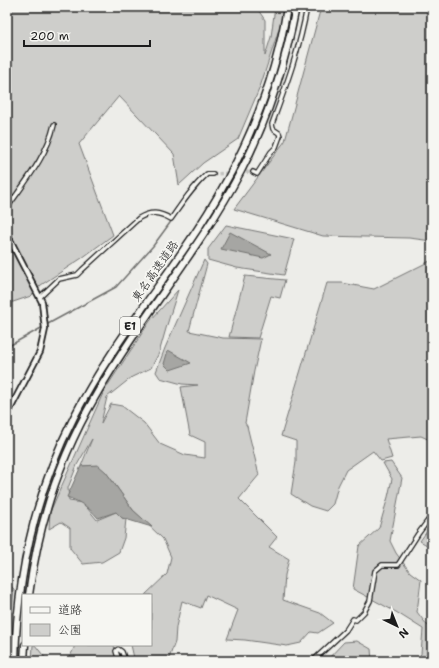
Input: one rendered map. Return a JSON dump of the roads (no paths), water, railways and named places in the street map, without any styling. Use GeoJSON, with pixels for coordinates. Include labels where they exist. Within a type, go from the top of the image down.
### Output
{"type":"FeatureCollection","features":[{"type":"Feature","properties":{"kind":"highway","name":"東名高速道路"},"geometry":{"type":"LineString","coordinates":[[15,661],[19,598],[27,552],[40,501],[57,454],[74,418],[94,382],[120,341],[198,229],[228,178],[248,137],[266,92],[278,53],[287,7]]}},
{"type":"Feature","properties":{"kind":"highway","name":"東名高速道路"},"geometry":{"type":"LineString","coordinates":[[29,594],[35,554],[42,524],[54,485],[67,452],[103,383],[203,235],[241,170],[263,123],[276,86],[288,44],[296,7]]}},
{"type":"Feature","properties":{"kind":"highway"},"geometry":{"type":"LineString","coordinates":[[24,661],[25,646]]}},
{"type":"Feature","properties":{"kind":"street"},"geometry":{"type":"LineString","coordinates":[[253,172],[257,174],[271,152],[276,147],[280,136],[279,133],[273,128],[272,124],[290,77],[300,43],[307,7]]}},
{"type":"Feature","properties":{"kind":"street"},"geometry":{"type":"LineString","coordinates":[[7,208],[45,150],[51,137],[54,125]]}},
{"type":"Feature","properties":{"kind":"street"},"geometry":{"type":"LineString","coordinates":[[40,297],[59,279],[77,274],[139,218],[147,213],[163,214],[171,219],[184,199],[200,180],[208,174],[213,174]]}},
{"type":"Feature","properties":{"kind":"street"},"geometry":{"type":"LineString","coordinates":[[7,234],[40,297],[45,323],[40,352],[7,415]]}},
{"type":"Feature","properties":{"kind":"street"},"geometry":{"type":"LineString","coordinates":[[312,661],[346,630],[353,619],[356,620],[364,612],[370,601],[375,571],[382,565],[398,565],[432,515]]}},
{"type":"Feature","properties":{"kind":"street"},"geometry":{"type":"LineString","coordinates":[[119,661],[116,652],[118,649],[122,652],[125,661]]}},
{"type":"Feature","properties":{"kind":"waterway"},"geometry":{"type":"LineString","coordinates":[[46,325],[116,287],[153,246],[189,197],[206,177]]}},
{"type":"Feature","properties":{"kind":"waterway"},"geometry":{"type":"LineString","coordinates":[[7,347],[43,327]]}},
{"type":"Feature","properties":{"kind":"tunnel"},"geometry":{"type":"LineString","coordinates":[[213,174],[253,172]]}}]}
